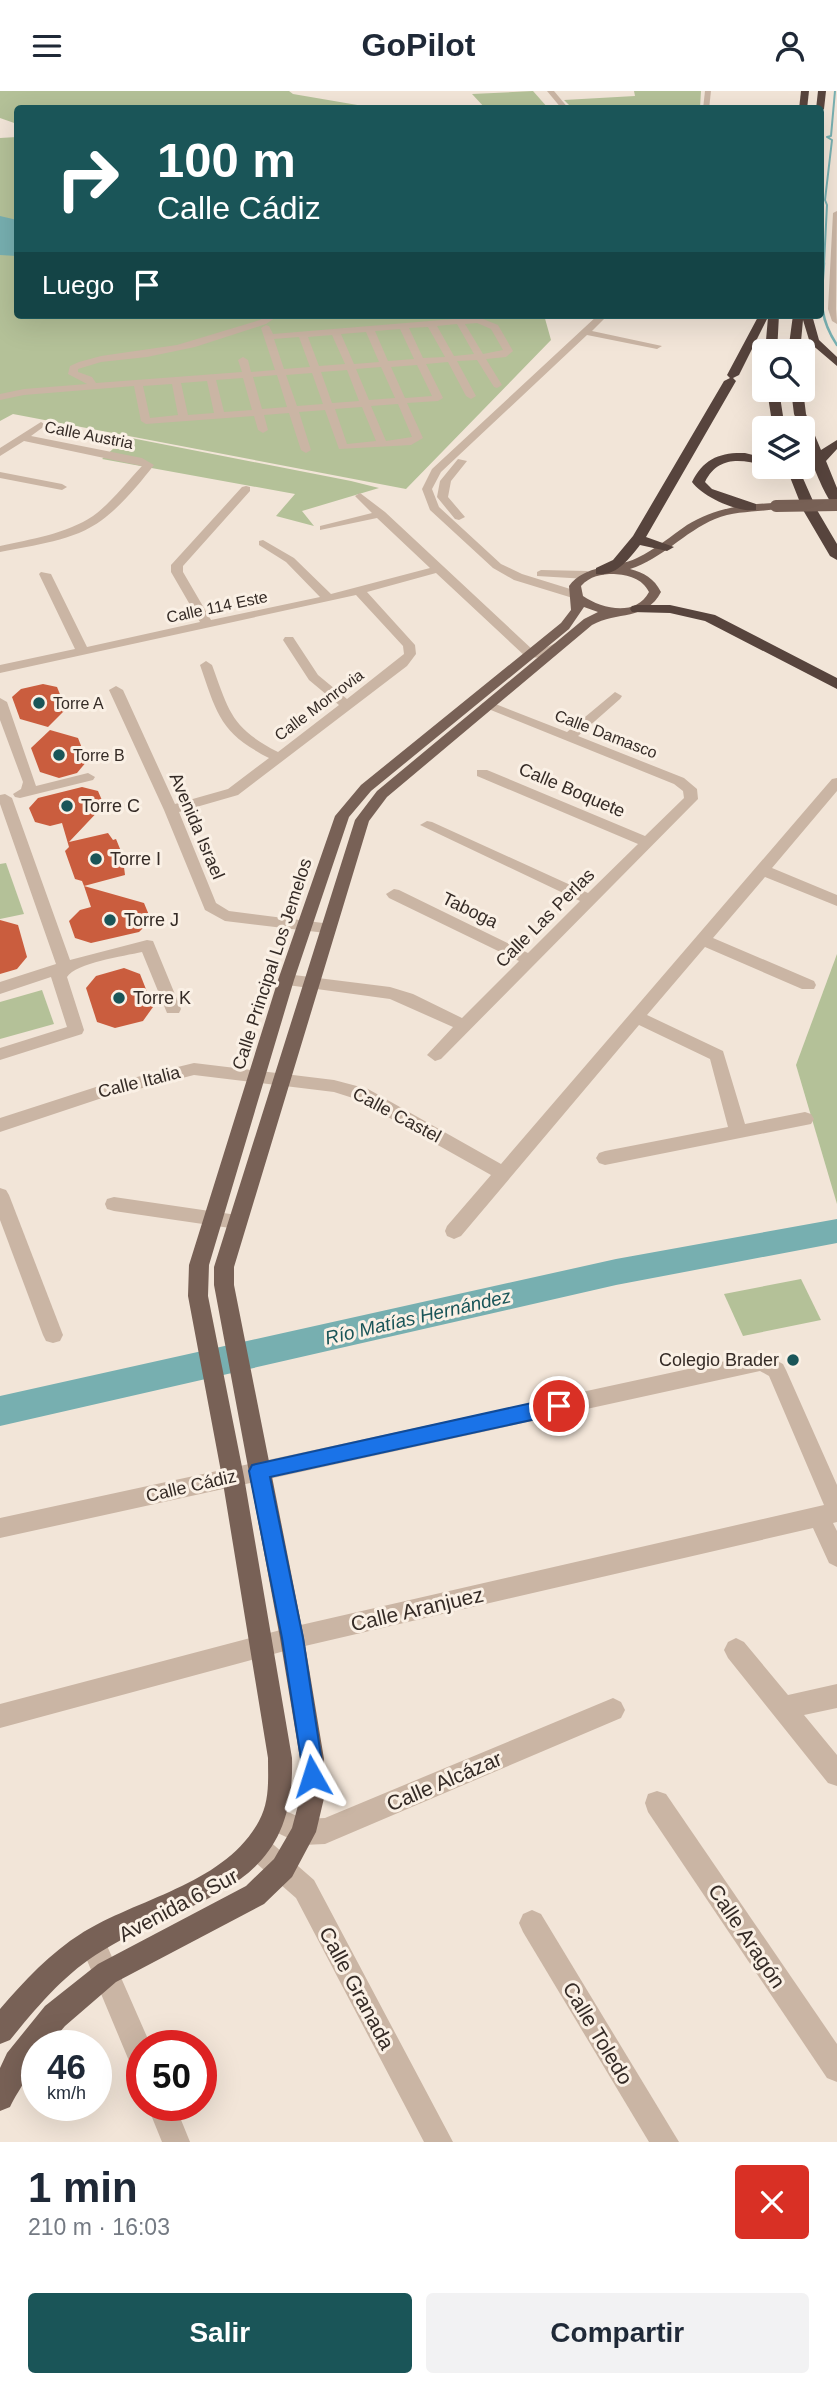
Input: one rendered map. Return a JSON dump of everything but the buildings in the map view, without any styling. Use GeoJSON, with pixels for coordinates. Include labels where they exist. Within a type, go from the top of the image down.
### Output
{"type":"FeatureCollection","features":[{"type":"Feature","properties":{"kind":"highway"},"geometry":{"type":"LineString","coordinates":[[600,572],[618,563],[639,538],[732,378],[762,319]]}},
{"type":"Feature","properties":{"kind":"highway"},"geometry":{"type":"LineString","coordinates":[[772,339],[774,319]]}},
{"type":"Feature","properties":{"kind":"highway"},"geometry":{"type":"LineString","coordinates":[[795,339],[798,319]]}},
{"type":"Feature","properties":{"kind":"highway"},"geometry":{"type":"LineString","coordinates":[[808,319],[814,341],[837,363]]}},
{"type":"Feature","properties":{"kind":"highway"},"geometry":{"type":"LineString","coordinates":[[798,402],[800,414],[818,463],[837,505]]}},
{"type":"Feature","properties":{"kind":"highway"},"geometry":{"type":"LineString","coordinates":[[818,463],[829,449],[837,445]]}},
{"type":"Feature","properties":{"kind":"highway"},"geometry":{"type":"LineString","coordinates":[[751,507],[707,492],[698,482],[705,466],[717,460],[752,458]]}},
{"type":"Feature","properties":{"kind":"highway"},"geometry":{"type":"LineString","coordinates":[[795,479],[837,556]]}},
{"type":"Feature","properties":{"kind":"highway"},"geometry":{"type":"LineString","coordinates":[[639,538],[665,549]]}},
{"type":"Feature","properties":{"kind":"highway"},"geometry":{"type":"LineString","coordinates":[[638,609],[670,610],[710,618],[837,684]]}},
{"type":"Feature","properties":{"kind":"main road"},"geometry":{"type":"LineString","coordinates":[[517,673],[530,654],[574,617],[580,606],[575,586],[600,572],[641,562],[665,549],[707,519],[726,511],[751,507],[837,505]]}},
{"type":"Feature","properties":{"kind":"main road"},"geometry":{"type":"LineString","coordinates":[[237,1222],[349,855],[362,820],[370,807],[517,673],[595,618],[638,609],[650,602],[654,597],[655,568],[665,549]]}},
{"type":"Feature","properties":{"kind":"main road"},"geometry":{"type":"LineString","coordinates":[[600,572],[642,577],[653,587]]}},
{"type":"Feature","properties":{"kind":"main road"},"geometry":{"type":"LineString","coordinates":[[577,596],[593,607],[616,612]]}},
{"type":"Feature","properties":{"kind":"main road","name":"Calle Principal Los Jemelos"},"geometry":{"type":"LineString","coordinates":[[227,1444],[198,1296],[200,1265],[286,980],[342,816],[352,801],[463,709],[486,699]]}},
{"type":"Feature","properties":{"kind":"main road","name":"Avenida 6 Sur"},"geometry":{"type":"LineString","coordinates":[[0,2097],[17,2063],[55,2016],[107,1973],[255,1895],[283,1868],[303,1832],[313,1794],[312,1759],[292,1638],[224,1285],[224,1267],[237,1222]]}},
{"type":"Feature","properties":{"kind":"main road","name":"Avenida 6 Sur"},"geometry":{"type":"LineString","coordinates":[[0,2030],[34,1988],[92,1941],[234,1870],[258,1848],[274,1818],[280,1795],[280,1758],[227,1444]]}},
{"type":"Feature","properties":{"kind":"street"},"geometry":{"type":"LineString","coordinates":[[538,91],[550,105]]}},
{"type":"Feature","properties":{"kind":"street"},"geometry":{"type":"LineString","coordinates":[[550,91],[562,105]]}},
{"type":"Feature","properties":{"kind":"street"},"geometry":{"type":"LineString","coordinates":[[837,213],[832,309],[837,321]]}},
{"type":"Feature","properties":{"kind":"street"},"geometry":{"type":"LineString","coordinates":[[93,386],[89,379],[73,374],[73,368],[106,356],[147,354],[183,347],[268,319]]}},
{"type":"Feature","properties":{"kind":"street"},"geometry":{"type":"LineString","coordinates":[[270,337],[468,319]]}},
{"type":"Feature","properties":{"kind":"street"},"geometry":{"type":"LineString","coordinates":[[0,397],[24,392],[93,386],[503,355],[508,351],[495,327],[481,319]]}},
{"type":"Feature","properties":{"kind":"street"},"geometry":{"type":"LineString","coordinates":[[600,319],[560,372],[449,474],[442,487],[442,497],[447,506],[519,567],[546,575],[600,572]]}},
{"type":"Feature","properties":{"kind":"street"},"geometry":{"type":"LineString","coordinates":[[577,596],[502,570],[434,509],[427,489],[436,471],[547,369],[610,319]]}},
{"type":"Feature","properties":{"kind":"street"},"geometry":{"type":"LineString","coordinates":[[459,321],[497,385]]}},
{"type":"Feature","properties":{"kind":"street"},"geometry":{"type":"LineString","coordinates":[[263,322],[306,450]]}},
{"type":"Feature","properties":{"kind":"street"},"geometry":{"type":"LineString","coordinates":[[431,323],[471,396]]}},
{"type":"Feature","properties":{"kind":"street"},"geometry":{"type":"LineString","coordinates":[[138,383],[146,421],[438,397],[403,326]]}},
{"type":"Feature","properties":{"kind":"street"},"geometry":{"type":"LineString","coordinates":[[303,335],[343,447],[411,442],[418,438],[369,329]]}},
{"type":"Feature","properties":{"kind":"street"},"geometry":{"type":"LineString","coordinates":[[336,332],[382,445]]}},
{"type":"Feature","properties":{"kind":"street"},"geometry":{"type":"LineString","coordinates":[[591,333],[657,346]]}},
{"type":"Feature","properties":{"kind":"street"},"geometry":{"type":"LineString","coordinates":[[243,360],[263,430]]}},
{"type":"Feature","properties":{"kind":"street"},"geometry":{"type":"LineString","coordinates":[[547,369],[560,372]]}},
{"type":"Feature","properties":{"kind":"street"},"geometry":{"type":"LineString","coordinates":[[211,378],[220,415]]}},
{"type":"Feature","properties":{"kind":"street"},"geometry":{"type":"LineString","coordinates":[[176,380],[184,418]]}},
{"type":"Feature","properties":{"kind":"street"},"geometry":{"type":"LineString","coordinates":[[0,453],[41,425]]}},
{"type":"Feature","properties":{"kind":"street","name":"Calle Austria"},"geometry":{"type":"LineString","coordinates":[[0,548],[51,538],[82,527],[99,517],[149,464],[23,438]]}},
{"type":"Feature","properties":{"kind":"street"},"geometry":{"type":"LineString","coordinates":[[0,475],[62,487]]}},
{"type":"Feature","properties":{"kind":"street"},"geometry":{"type":"LineString","coordinates":[[208,625],[177,572],[177,565],[246,489]]}},
{"type":"Feature","properties":{"kind":"street"},"geometry":{"type":"LineString","coordinates":[[360,496],[530,654],[541,655],[561,644]]}},
{"type":"Feature","properties":{"kind":"street"},"geometry":{"type":"LineString","coordinates":[[324,528],[381,514]]}},
{"type":"Feature","properties":{"kind":"street"},"geometry":{"type":"LineString","coordinates":[[263,543],[290,560],[329,599]]}},
{"type":"Feature","properties":{"kind":"street","name":"Calle 114 Este"},"geometry":{"type":"LineString","coordinates":[[0,669],[329,599],[439,569]]}},
{"type":"Feature","properties":{"kind":"street"},"geometry":{"type":"LineString","coordinates":[[46,574],[82,650]]}},
{"type":"Feature","properties":{"kind":"street","name":"Calle Monrovia"},"geometry":{"type":"LineString","coordinates":[[171,810],[233,792],[410,655],[409,645],[359,591]]}},
{"type":"Feature","properties":{"kind":"street"},"geometry":{"type":"LineString","coordinates":[[289,640],[314,680],[329,695],[348,705]]}},
{"type":"Feature","properties":{"kind":"street"},"geometry":{"type":"LineString","coordinates":[[206,665],[227,722],[251,744],[278,757]]}},
{"type":"Feature","properties":{"kind":"street","name":"Avenida Israel"},"geometry":{"type":"LineString","coordinates":[[116,690],[171,810],[210,906],[225,916],[326,928]]}},
{"type":"Feature","properties":{"kind":"street"},"geometry":{"type":"LineString","coordinates":[[568,739],[615,697]]}},
{"type":"Feature","properties":{"kind":"street","name":"Calle Damasco"},"geometry":{"type":"LineString","coordinates":[[486,699],[568,739],[679,781],[690,789],[691,799],[683,809]]}},
{"type":"Feature","properties":{"kind":"street"},"geometry":{"type":"LineString","coordinates":[[0,702],[30,782],[28,790]]}},
{"type":"Feature","properties":{"kind":"street","name":"Calle Boquete"},"geometry":{"type":"LineString","coordinates":[[482,773],[648,843]]}},
{"type":"Feature","properties":{"kind":"street"},"geometry":{"type":"LineString","coordinates":[[65,968],[2,799],[28,790],[88,777]]}},
{"type":"Feature","properties":{"kind":"street"},"geometry":{"type":"LineString","coordinates":[[454,1231],[837,782]]}},
{"type":"Feature","properties":{"kind":"street","name":"Calle Las Perlas"},"geometry":{"type":"LineString","coordinates":[[435,1055],[683,809]]}},
{"type":"Feature","properties":{"kind":"street"},"geometry":{"type":"LineString","coordinates":[[427,825],[591,900]]}},
{"type":"Feature","properties":{"kind":"street"},"geometry":{"type":"LineString","coordinates":[[762,870],[837,901]]}},
{"type":"Feature","properties":{"kind":"street","name":"Taboga"},"geometry":{"type":"LineString","coordinates":[[394,894],[530,960]]}},
{"type":"Feature","properties":{"kind":"street"},"geometry":{"type":"LineString","coordinates":[[703,940],[808,985]]}},
{"type":"Feature","properties":{"kind":"street"},"geometry":{"type":"LineString","coordinates":[[0,988],[147,945],[173,1009]]}},
{"type":"Feature","properties":{"kind":"street"},"geometry":{"type":"LineString","coordinates":[[0,1054],[76,1030],[59,977],[65,968]]}},
{"type":"Feature","properties":{"kind":"street"},"geometry":{"type":"LineString","coordinates":[[286,980],[407,997],[464,1026]]}},
{"type":"Feature","properties":{"kind":"street"},"geometry":{"type":"LineString","coordinates":[[638,1018],[717,1055],[738,1132]]}},
{"type":"Feature","properties":{"kind":"street","name":"Calle Italia"},"geometry":{"type":"LineString","coordinates":[[0,1125],[96,1093],[173,1072],[194,1069],[282,1078]]}},
{"type":"Feature","properties":{"kind":"street","name":"Calle Castel"},"geometry":{"type":"LineString","coordinates":[[282,1078],[334,1086],[362,1094],[504,1174]]}},
{"type":"Feature","properties":{"kind":"street"},"geometry":{"type":"LineString","coordinates":[[605,1158],[805,1119]]}},
{"type":"Feature","properties":{"kind":"street"},"geometry":{"type":"LineString","coordinates":[[0,1195],[52,1335]]}},
{"type":"Feature","properties":{"kind":"street"},"geometry":{"type":"LineString","coordinates":[[114,1204],[237,1222]]}},
{"type":"Feature","properties":{"kind":"street","name":"Calle Cádiz"},"geometry":{"type":"LineString","coordinates":[[0,1528],[762,1362],[770,1364],[776,1370],[831,1512]]}},
{"type":"Feature","properties":{"kind":"street"},"geometry":{"type":"LineString","coordinates":[[831,1512],[837,1556]]}},
{"type":"Feature","properties":{"kind":"street","name":"Calle Aranjuez"},"geometry":{"type":"LineString","coordinates":[[0,1716],[292,1638],[831,1512]]}},
{"type":"Feature","properties":{"kind":"street"},"geometry":{"type":"LineString","coordinates":[[736,1650],[837,1775]]}},
{"type":"Feature","properties":{"kind":"street"},"geometry":{"type":"LineString","coordinates":[[783,1708],[837,1696]]}},
{"type":"Feature","properties":{"kind":"street","name":"Calle Alcázar"},"geometry":{"type":"LineString","coordinates":[[303,1832],[325,1831],[613,1710]]}},
{"type":"Feature","properties":{"kind":"street","name":"Calle Aragón"},"geometry":{"type":"LineString","coordinates":[[657,1804],[837,2068]]}},
{"type":"Feature","properties":{"kind":"street"},"geometry":{"type":"LineString","coordinates":[[274,1818],[303,1832]]}},
{"type":"Feature","properties":{"kind":"street","name":"Calle Granada"},"geometry":{"type":"LineString","coordinates":[[258,1848],[305,1889],[439,2142]]}},
{"type":"Feature","properties":{"kind":"street","name":"Calle Toledo"},"geometry":{"type":"LineString","coordinates":[[531,1923],[665,2142]]}},
{"type":"Feature","properties":{"kind":"street"},"geometry":{"type":"LineString","coordinates":[[92,1941],[130,2030]]}},
{"type":"Feature","properties":{"kind":"street"},"geometry":{"type":"LineString","coordinates":[[167,2121],[176,2142]]}},
{"type":"Feature","properties":{"kind":"green space"},"geometry":{"type":"Polygon","coordinates":[[[0,91],[289,91],[293,94],[357,105],[14,105],[14,123],[0,118],[0,91]]]}},
{"type":"Feature","properties":{"kind":"green space"},"geometry":{"type":"Polygon","coordinates":[[[533,91],[545,105],[482,105],[472,94],[533,91]]]}},
{"type":"Feature","properties":{"kind":"green space"},"geometry":{"type":"Polygon","coordinates":[[[634,91],[701,91],[700,105],[569,105],[564,100],[635,96],[634,91]]]}},
{"type":"Feature","properties":{"kind":"green space"},"geometry":{"type":"Polygon","coordinates":[[[14,137],[14,319],[545,319],[551,340],[406,489],[13,414],[0,421],[0,138],[14,137]]]}},
{"type":"Feature","properties":{"kind":"green space"},"geometry":{"type":"Polygon","coordinates":[[[126,437],[379,488],[302,511],[314,526],[276,516],[295,494],[102,459],[126,437]]]}},
{"type":"Feature","properties":{"kind":"green space"},"geometry":{"type":"Polygon","coordinates":[[[6,863],[24,914],[0,919],[0,864],[6,863]]]}},
{"type":"Feature","properties":{"kind":"green space"},"geometry":{"type":"Polygon","coordinates":[[[837,954],[837,1204],[796,1065],[837,954]]]}},
{"type":"Feature","properties":{"kind":"green space"},"geometry":{"type":"Polygon","coordinates":[[[42,990],[54,1024],[0,1039],[0,1002],[42,990]]]}},
{"type":"Feature","properties":{"kind":"green space"},"geometry":{"type":"Polygon","coordinates":[[[801,1279],[821,1320],[743,1336],[724,1294],[801,1279]]]}},
{"type":"Feature","properties":{"kind":"water"},"geometry":{"type":"Polygon","coordinates":[[[0,216],[14,219],[14,256],[0,255],[0,216]]]}},
{"type":"Feature","properties":{"kind":"waterway"},"geometry":{"type":"LineString","coordinates":[[824,264],[825,200],[832,140],[827,137],[831,136],[835,91]]}},
{"type":"Feature","properties":{"kind":"waterway"},"geometry":{"type":"LineString","coordinates":[[824,315],[837,345]]}},
{"type":"Feature","properties":{"kind":"waterway","name":"Río Matías Hernández"},"geometry":{"type":"LineString","coordinates":[[0,1411],[616,1272],[837,1231]]}},
{"type":"Feature","properties":{"kind":"place","name":"Torre A"},"geometry":{"type":"Point","coordinates":[39,703]}},
{"type":"Feature","properties":{"kind":"place","name":"Torre B"},"geometry":{"type":"Point","coordinates":[59,755]}},
{"type":"Feature","properties":{"kind":"place","name":"Torre C"},"geometry":{"type":"Point","coordinates":[67,806]}},
{"type":"Feature","properties":{"kind":"place","name":"Torre I"},"geometry":{"type":"Point","coordinates":[96,859]}},
{"type":"Feature","properties":{"kind":"place","name":"Torre J"},"geometry":{"type":"Point","coordinates":[110,920]}},
{"type":"Feature","properties":{"kind":"place","name":"Torre K"},"geometry":{"type":"Point","coordinates":[119,998]}},
{"type":"Feature","properties":{"kind":"place","name":"Colegio Brader"},"geometry":{"type":"Point","coordinates":[793,1360]}},
{"type":"Feature","properties":{"kind":"route"},"geometry":{"type":"LineString","coordinates":[[312,1776],[312,1759],[292,1638],[259,1471],[559,1406]]}}]}
